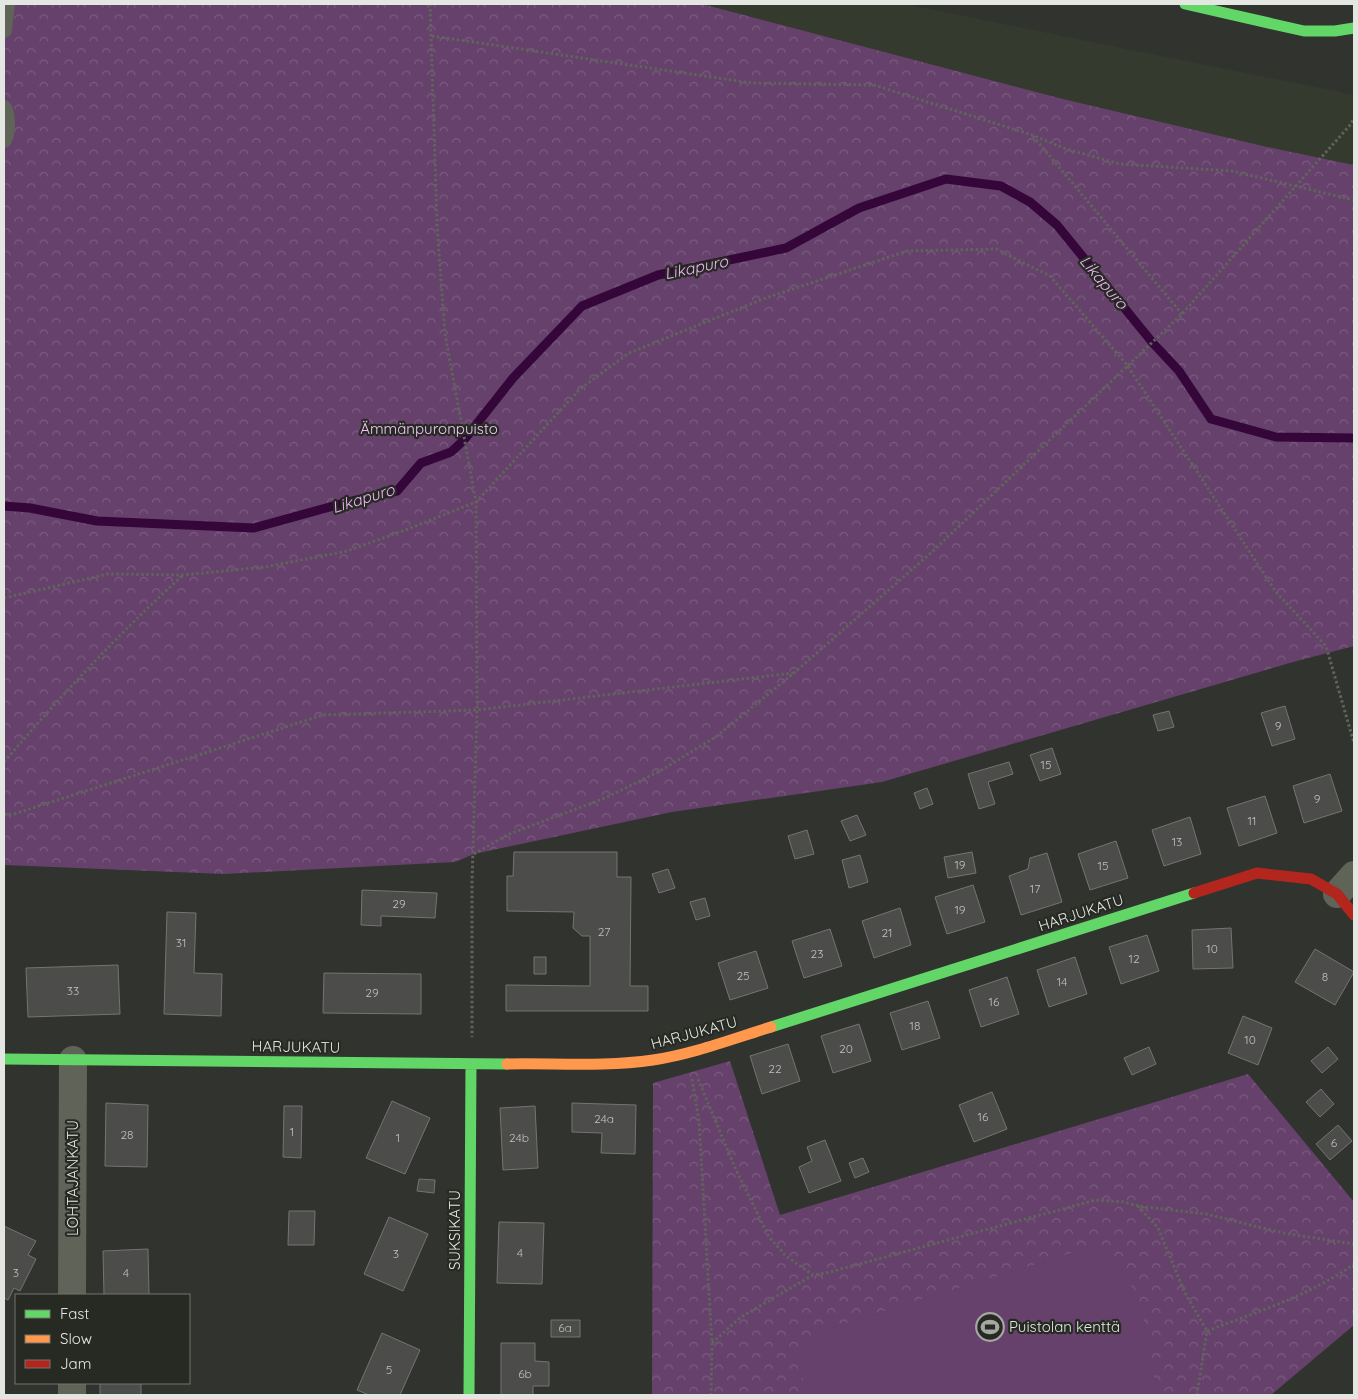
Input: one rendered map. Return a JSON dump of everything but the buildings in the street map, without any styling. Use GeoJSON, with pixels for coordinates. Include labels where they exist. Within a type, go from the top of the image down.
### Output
{"type":"FeatureCollection","features":[{"type":"Feature","properties":{"kind":"street"},"geometry":{"type":"LineString","coordinates":[[1185,4],[1304,31],[1335,31],[1354,28]]}},
{"type":"Feature","properties":{"kind":"street","name":"HARJUKATU"},"geometry":{"type":"LineString","coordinates":[[4,1059],[472,1064],[626,1063],[654,1060],[688,1052],[1257,873],[1311,878],[1345,884],[1354,915]]}},
{"type":"Feature","properties":{"kind":"street","name":"LOHTAJANKATU"},"geometry":{"type":"LineString","coordinates":[[72,1294],[73,1060]]}},
{"type":"Feature","properties":{"kind":"street","name":"SUKSIKATU"},"geometry":{"type":"LineString","coordinates":[[469,1395],[472,1064]]}},
{"type":"Feature","properties":{"kind":"lane"},"geometry":{"type":"LineString","coordinates":[[4,30],[7,4]]}},
{"type":"Feature","properties":{"kind":"lane"},"geometry":{"type":"LineString","coordinates":[[4,108],[6,112],[7,135],[4,140]]}},
{"type":"Feature","properties":{"kind":"path"},"geometry":{"type":"LineString","coordinates":[[430,4],[437,224],[445,334],[476,502],[477,710],[472,883],[472,1064]]}},
{"type":"Feature","properties":{"kind":"path"},"geometry":{"type":"LineString","coordinates":[[432,36],[752,83],[874,85],[1032,135],[1066,149],[1120,164],[1232,171],[1354,200]]}},
{"type":"Feature","properties":{"kind":"path"},"geometry":{"type":"LineString","coordinates":[[474,854],[507,835],[605,798],[660,771],[717,736],[794,673],[932,552],[1182,314],[1298,186],[1354,118]]}},
{"type":"Feature","properties":{"kind":"path"},"geometry":{"type":"LineString","coordinates":[[1032,135],[1182,314]]}},
{"type":"Feature","properties":{"kind":"path"},"geometry":{"type":"LineString","coordinates":[[4,598],[108,574],[182,575],[265,567],[347,551],[408,530],[476,502],[580,390],[629,354],[763,299],[907,251],[996,249],[1050,276],[1126,366],[1276,592],[1326,646],[1354,743]]}},
{"type":"Feature","properties":{"kind":"path"},"geometry":{"type":"LineString","coordinates":[[4,762],[74,682],[137,616],[182,575]]}},
{"type":"Feature","properties":{"kind":"path"},"geometry":{"type":"LineString","coordinates":[[4,815],[14,814],[323,714],[477,710],[794,673]]}},
{"type":"Feature","properties":{"kind":"path"},"geometry":{"type":"LineString","coordinates":[[688,1052],[736,1170],[769,1237],[786,1256],[814,1275]]}},
{"type":"Feature","properties":{"kind":"path"},"geometry":{"type":"LineString","coordinates":[[688,1052],[699,1120],[712,1344],[711,1395]]}},
{"type":"Feature","properties":{"kind":"path"},"geometry":{"type":"LineString","coordinates":[[712,1344],[741,1317],[814,1275],[1096,1200],[1124,1202],[1138,1206],[1206,1214],[1283,1233],[1354,1244]]}},
{"type":"Feature","properties":{"kind":"path"},"geometry":{"type":"LineString","coordinates":[[1138,1206],[1158,1228],[1185,1293],[1207,1331],[1197,1395]]}},
{"type":"Feature","properties":{"kind":"path"},"geometry":{"type":"LineString","coordinates":[[1207,1331],[1289,1299],[1339,1274],[1354,1264]]}},
{"type":"Feature","properties":{"kind":"shaded area"},"geometry":{"type":"Polygon","coordinates":[[[702,4],[905,4],[1354,95],[1354,165],[1263,146],[1063,99],[702,4]]]}},
{"type":"Feature","properties":{"kind":"green space","name":"Ämmänpuronpuisto"},"geometry":{"type":"Polygon","coordinates":[[[4,4],[702,4],[1063,99],[1263,146],[1354,165],[1354,646],[1293,662],[882,782],[672,812],[474,854],[455,862],[224,874],[4,865],[4,4]]]}},
{"type":"Feature","properties":{"kind":"green space"},"geometry":{"type":"Polygon","coordinates":[[[730,1061],[780,1215],[1248,1074],[1354,1202],[1354,1325],[1271,1395],[652,1395],[653,1083],[730,1061]]]}},
{"type":"Feature","properties":{"kind":"green space","name":"Puistolan kenttä"},"geometry":{"type":"Polygon","coordinates":[[[1091,1247],[1122,1262],[1144,1321],[1156,1387],[1153,1395],[805,1395],[800,1356],[817,1332],[1091,1247]]]}},
{"type":"Feature","properties":{"kind":"waterway","name":"Likapuro"},"geometry":{"type":"LineString","coordinates":[[4,506],[30,508],[97,521],[254,528],[344,503],[397,491],[421,463],[451,452],[464,440],[513,378],[582,306],[658,275],[786,248],[859,208],[946,179],[1001,186],[1030,202],[1057,225],[1152,342],[1179,371],[1211,419],[1276,437],[1354,438]]}},
{"type":"Feature","properties":{"kind":"traffic: fast"},"geometry":{"type":"LineString","coordinates":[[1185,4],[1304,31],[1335,31],[1354,28]]}},
{"type":"Feature","properties":{"kind":"traffic: fast"},"geometry":{"type":"LineString","coordinates":[[771,1027],[1194,893]]}},
{"type":"Feature","properties":{"kind":"traffic: fast"},"geometry":{"type":"LineString","coordinates":[[4,1059],[507,1064]]}},
{"type":"Feature","properties":{"kind":"traffic: fast"},"geometry":{"type":"LineString","coordinates":[[469,1395],[471,1064]]}},
{"type":"Feature","properties":{"kind":"traffic: slow"},"geometry":{"type":"LineString","coordinates":[[507,1064],[598,1064],[653,1060],[698,1050],[771,1027]]}},
{"type":"Feature","properties":{"kind":"traffic: jam"},"geometry":{"type":"LineString","coordinates":[[1194,893],[1257,873],[1311,879],[1337,894],[1354,915]]}},
{"type":"Feature","properties":{"kind":"place","name":"Puistolan kenttä"},"geometry":{"type":"Point","coordinates":[990,1327]}}]}
